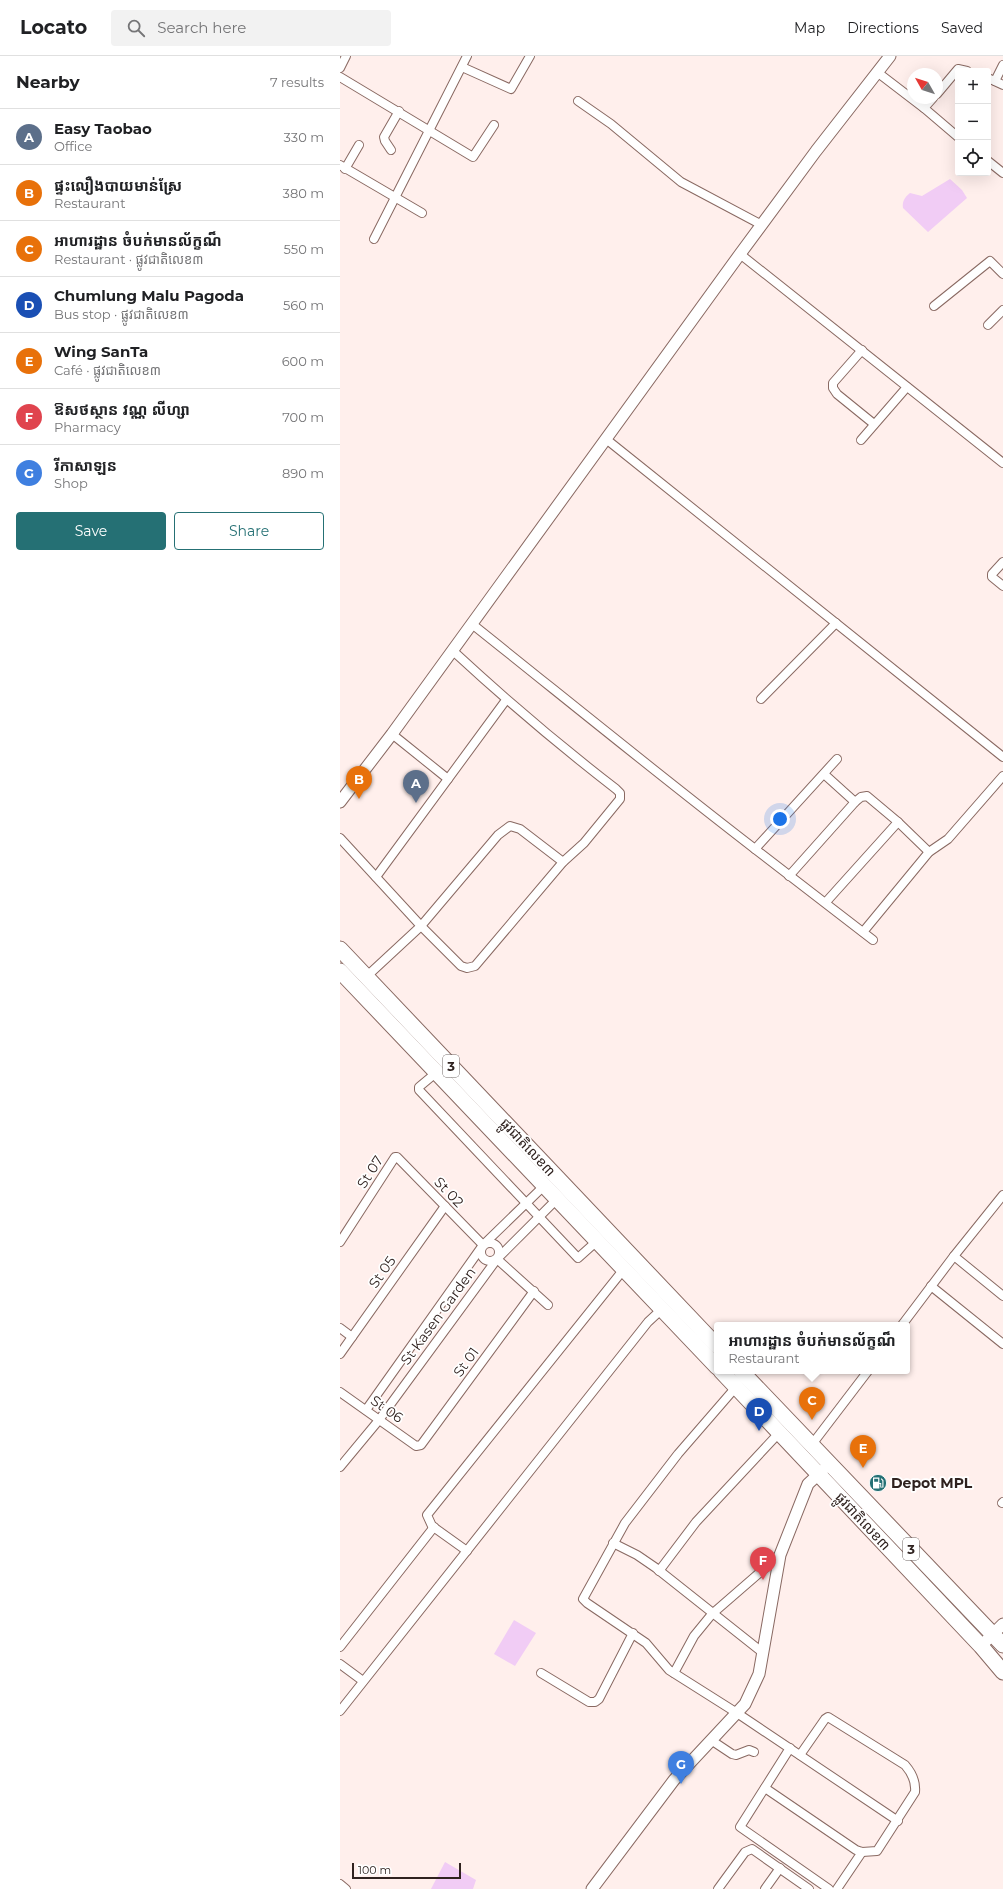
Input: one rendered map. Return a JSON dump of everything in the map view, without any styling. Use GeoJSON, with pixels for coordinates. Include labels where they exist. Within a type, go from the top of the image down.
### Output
{"type":"FeatureCollection","features":[{"type":"Feature","properties":{"kind":"highway","name":"ផ្លូវជាតិលេខ៣"},"geometry":{"type":"LineString","coordinates":[[340,949],[550,1180],[597,1241],[714,1364]]}},
{"type":"Feature","properties":{"kind":"highway","name":"ផ្លូវជាតិលេខ៣"},"geometry":{"type":"LineString","coordinates":[[340,971],[437,1072],[550,1180]]}},
{"type":"Feature","properties":{"kind":"highway","name":"ផ្លូវជាតិលេខ៣"},"geometry":{"type":"LineString","coordinates":[[562,1194],[714,1343]]}},
{"type":"Feature","properties":{"kind":"highway","name":"ផ្លូវជាតិលេខ៣"},"geometry":{"type":"LineString","coordinates":[[723,1374],[801,1456],[824,1469],[1000,1634]]}},
{"type":"Feature","properties":{"kind":"highway","name":"ផ្លូវជាតិលេខ៣"},"geometry":{"type":"LineString","coordinates":[[744,1374],[812,1445],[824,1469],[1003,1672]]}},
{"type":"Feature","properties":{"kind":"street"},"geometry":{"type":"LineString","coordinates":[[340,68],[346,56]]}},
{"type":"Feature","properties":{"kind":"street"},"geometry":{"type":"LineString","coordinates":[[374,239],[468,56]]}},
{"type":"Feature","properties":{"kind":"street"},"geometry":{"type":"LineString","coordinates":[[462,67],[511,89],[530,56]]}},
{"type":"Feature","properties":{"kind":"street"},"geometry":{"type":"LineString","coordinates":[[340,802],[392,734],[740,254],[890,56]]}},
{"type":"Feature","properties":{"kind":"street"},"geometry":{"type":"LineString","coordinates":[[1003,65],[991,80],[1003,85]]}},
{"type":"Feature","properties":{"kind":"street"},"geometry":{"type":"LineString","coordinates":[[943,86],[955,71]]}},
{"type":"Feature","properties":{"kind":"street"},"geometry":{"type":"LineString","coordinates":[[877,72],[924,108],[955,134]]}},
{"type":"Feature","properties":{"kind":"street"},"geometry":{"type":"LineString","coordinates":[[340,76],[473,157],[494,125]]}},
{"type":"Feature","properties":{"kind":"street"},"geometry":{"type":"LineString","coordinates":[[578,101],[611,124],[681,182],[762,225]]}},
{"type":"Feature","properties":{"kind":"street"},"geometry":{"type":"LineString","coordinates":[[924,108],[928,104]]}},
{"type":"Feature","properties":{"kind":"street"},"geometry":{"type":"LineString","coordinates":[[391,150],[385,141],[384,136],[399,111]]}},
{"type":"Feature","properties":{"kind":"street"},"geometry":{"type":"LineString","coordinates":[[359,145],[343,167],[422,213]]}},
{"type":"Feature","properties":{"kind":"street"},"geometry":{"type":"LineString","coordinates":[[991,163],[1003,173]]}},
{"type":"Feature","properties":{"kind":"street"},"geometry":{"type":"LineString","coordinates":[[740,254],[1002,461]]}},
{"type":"Feature","properties":{"kind":"street"},"geometry":{"type":"LineString","coordinates":[[934,306],[990,261],[992,261],[1003,274]]}},
{"type":"Feature","properties":{"kind":"street"},"geometry":{"type":"LineString","coordinates":[[988,325],[1003,310]]}},
{"type":"Feature","properties":{"kind":"street"},"geometry":{"type":"LineString","coordinates":[[862,350],[833,383],[833,388],[837,394],[874,424]]}},
{"type":"Feature","properties":{"kind":"street"},"geometry":{"type":"LineString","coordinates":[[860,440],[907,387]]}},
{"type":"Feature","properties":{"kind":"street"},"geometry":{"type":"LineString","coordinates":[[606,439],[1003,756]]}},
{"type":"Feature","properties":{"kind":"street"},"geometry":{"type":"LineString","coordinates":[[1003,562],[992,574],[992,577],[1003,586]]}},
{"type":"Feature","properties":{"kind":"street"},"geometry":{"type":"LineString","coordinates":[[761,698],[836,623]]}},
{"type":"Feature","properties":{"kind":"street"},"geometry":{"type":"LineString","coordinates":[[472,624],[677,789],[789,876],[826,902],[873,940]]}},
{"type":"Feature","properties":{"kind":"street"},"geometry":{"type":"LineString","coordinates":[[340,838],[421,926],[461,966],[467,968],[475,966],[563,862],[584,843],[620,799],[620,793],[564,750],[506,700],[452,650]]}},
{"type":"Feature","properties":{"kind":"street"},"geometry":{"type":"LineString","coordinates":[[376,877],[506,700]]}},
{"type":"Feature","properties":{"kind":"street"},"geometry":{"type":"LineString","coordinates":[[392,734],[448,779]]}},
{"type":"Feature","properties":{"kind":"street"},"geometry":{"type":"LineString","coordinates":[[755,849],[837,759]]}},
{"type":"Feature","properties":{"kind":"street"},"geometry":{"type":"LineString","coordinates":[[824,774],[855,802]]}},
{"type":"Feature","properties":{"kind":"street"},"geometry":{"type":"LineString","coordinates":[[863,932],[929,852],[948,839],[1003,776]]}},
{"type":"Feature","properties":{"kind":"street"},"geometry":{"type":"LineString","coordinates":[[789,876],[861,797],[867,796],[898,822],[929,852]]}},
{"type":"Feature","properties":{"kind":"street"},"geometry":{"type":"LineString","coordinates":[[826,902],[898,822]]}},
{"type":"Feature","properties":{"kind":"street"},"geometry":{"type":"LineString","coordinates":[[366,977],[421,926],[498,835],[510,826],[520,829],[563,862]]}},
{"type":"Feature","properties":{"kind":"street"},"geometry":{"type":"LineString","coordinates":[[437,1072],[419,1087],[419,1090],[538,1218],[578,1258],[597,1241]]}},
{"type":"Feature","properties":{"kind":"street","name":"St 07"},"geometry":{"type":"LineString","coordinates":[[340,1242],[395,1157],[397,1157]]}},
{"type":"Feature","properties":{"kind":"street","name":"St 02"},"geometry":{"type":"LineString","coordinates":[[397,1157],[483,1246]]}},
{"type":"Feature","properties":{"kind":"street","name":"St Kasen Garden"},"geometry":{"type":"LineString","coordinates":[[366,1410],[483,1246],[550,1180]]}},
{"type":"Feature","properties":{"kind":"street","name":"St Kasen Garden"},"geometry":{"type":"LineString","coordinates":[[340,1468],[379,1420],[497,1259],[562,1194]]}},
{"type":"Feature","properties":{"kind":"street"},"geometry":{"type":"LineString","coordinates":[[904,1322],[954,1256],[1003,1195]]}},
{"type":"Feature","properties":{"kind":"street","name":"St 05"},"geometry":{"type":"LineString","coordinates":[[340,1354],[444,1206]]}},
{"type":"Feature","properties":{"kind":"street"},"geometry":{"type":"LineString","coordinates":[[491,1242],[496,1245],[499,1253],[497,1259],[488,1261],[482,1258],[480,1252],[483,1246],[491,1242]]}},
{"type":"Feature","properties":{"kind":"street"},"geometry":{"type":"LineString","coordinates":[[954,1256],[1003,1296]]}},
{"type":"Feature","properties":{"kind":"street"},"geometry":{"type":"LineString","coordinates":[[497,1259],[548,1305]]}},
{"type":"Feature","properties":{"kind":"street"},"geometry":{"type":"LineString","coordinates":[[466,1552],[434,1528],[427,1519],[427,1515],[624,1269]]}},
{"type":"Feature","properties":{"kind":"street"},"geometry":{"type":"LineString","coordinates":[[931,1286],[1003,1344]]}},
{"type":"Feature","properties":{"kind":"street","name":"St 01"},"geometry":{"type":"LineString","coordinates":[[418,1446],[421,1445],[534,1291]]}},
{"type":"Feature","properties":{"kind":"street"},"geometry":{"type":"LineString","coordinates":[[340,1711],[648,1322],[662,1309]]}},
{"type":"Feature","properties":{"kind":"street"},"geometry":{"type":"LineString","coordinates":[[340,1328],[352,1337]]}},
{"type":"Feature","properties":{"kind":"street"},"geometry":{"type":"LineString","coordinates":[[801,1456],[812,1445],[866,1374]]}},
{"type":"Feature","properties":{"kind":"street"},"geometry":{"type":"LineString","coordinates":[[736,1387],[678,1454],[625,1523],[584,1599],[587,1603],[646,1643],[653,1654],[674,1673],[790,1748],[898,1821]]}},
{"type":"Feature","properties":{"kind":"street","name":"St 06"},"geometry":{"type":"LineString","coordinates":[[340,1392],[418,1446]]}},
{"type":"Feature","properties":{"kind":"street"},"geometry":{"type":"LineString","coordinates":[[659,1571],[696,1522],[780,1433]]}},
{"type":"Feature","properties":{"kind":"street"},"geometry":{"type":"LineString","coordinates":[[592,1889],[674,1780],[745,1704],[759,1674],[780,1555],[808,1484],[824,1469]]}},
{"type":"Feature","properties":{"kind":"street"},"geometry":{"type":"LineString","coordinates":[[340,1647],[434,1528]]}},
{"type":"Feature","properties":{"kind":"street"},"geometry":{"type":"LineString","coordinates":[[613,1543],[637,1555],[659,1571],[762,1652]]}},
{"type":"Feature","properties":{"kind":"street"},"geometry":{"type":"LineString","coordinates":[[674,1673],[694,1636],[712,1614],[780,1555]]}},
{"type":"Feature","properties":{"kind":"street"},"geometry":{"type":"LineString","coordinates":[[541,1673],[589,1702],[595,1702],[599,1698],[633,1633]]}},
{"type":"Feature","properties":{"kind":"street"},"geometry":{"type":"LineString","coordinates":[[981,1646],[1000,1634]]}},
{"type":"Feature","properties":{"kind":"street"},"geometry":{"type":"LineString","coordinates":[[340,1664],[363,1681]]}},
{"type":"Feature","properties":{"kind":"street"},"geometry":{"type":"LineString","coordinates":[[765,1788],[856,1850],[862,1852],[877,1851],[916,1792],[916,1786],[912,1775],[902,1762],[828,1717],[825,1719],[800,1755]]}},
{"type":"Feature","properties":{"kind":"street"},"geometry":{"type":"LineString","coordinates":[[711,1740],[732,1754],[736,1755],[749,1750],[754,1752]]}},
{"type":"Feature","properties":{"kind":"street"},"geometry":{"type":"LineString","coordinates":[[790,1748],[740,1828],[829,1889]]}},
{"type":"Feature","properties":{"kind":"street"},"geometry":{"type":"LineString","coordinates":[[718,1889],[744,1852],[749,1849],[752,1849],[809,1889]]}},
{"type":"Feature","properties":{"kind":"street"},"geometry":{"type":"LineString","coordinates":[[837,1889],[862,1852]]}},
{"type":"Feature","properties":{"kind":"street"},"geometry":{"type":"LineString","coordinates":[[765,1889],[780,1868]]}},
{"type":"Feature","properties":{"kind":"street"},"geometry":{"type":"LineString","coordinates":[[340,1884],[346,1889]]}},
{"type":"Feature","properties":{"kind":"shaded area"},"geometry":{"type":"Polygon","coordinates":[[[950,179],[962,190],[967,198],[928,232],[903,208],[903,201],[910,193],[922,196],[950,179]]]}},
{"type":"Feature","properties":{"kind":"shaded area"},"geometry":{"type":"Polygon","coordinates":[[[514,1620],[536,1633],[515,1666],[494,1654],[514,1620]]]}},
{"type":"Feature","properties":{"kind":"shaded area"},"geometry":{"type":"Polygon","coordinates":[[[445,1862],[476,1880],[473,1889],[431,1889],[445,1862]]]}},
{"type":"Feature","properties":{"kind":"place","name":"ផ្ទះលឿងបាយមាន់ស្រែ"},"geometry":{"type":"Point","coordinates":[359,799]}},
{"type":"Feature","properties":{"kind":"place","name":"Easy Taobao"},"geometry":{"type":"Point","coordinates":[416,803]}},
{"type":"Feature","properties":{"kind":"place","name":"អាហារដ្ឋាន ចំបក់មានល័ក្ខណ៏"},"geometry":{"type":"Point","coordinates":[812,1420]}},
{"type":"Feature","properties":{"kind":"place","name":"Chumlung Malu Pagoda"},"geometry":{"type":"Point","coordinates":[759,1431]}},
{"type":"Feature","properties":{"kind":"place","name":"Wing SanTa"},"geometry":{"type":"Point","coordinates":[863,1468]}},
{"type":"Feature","properties":{"kind":"place","name":"Depot MPL"},"geometry":{"type":"Point","coordinates":[878,1483]}},
{"type":"Feature","properties":{"kind":"place","name":"ឱសថស្ថាន វណ្ណ លីហ្សា"},"geometry":{"type":"Point","coordinates":[763,1580]}},
{"type":"Feature","properties":{"kind":"place","name":"រីកាសាឡន"},"geometry":{"type":"Point","coordinates":[681,1784]}}]}
